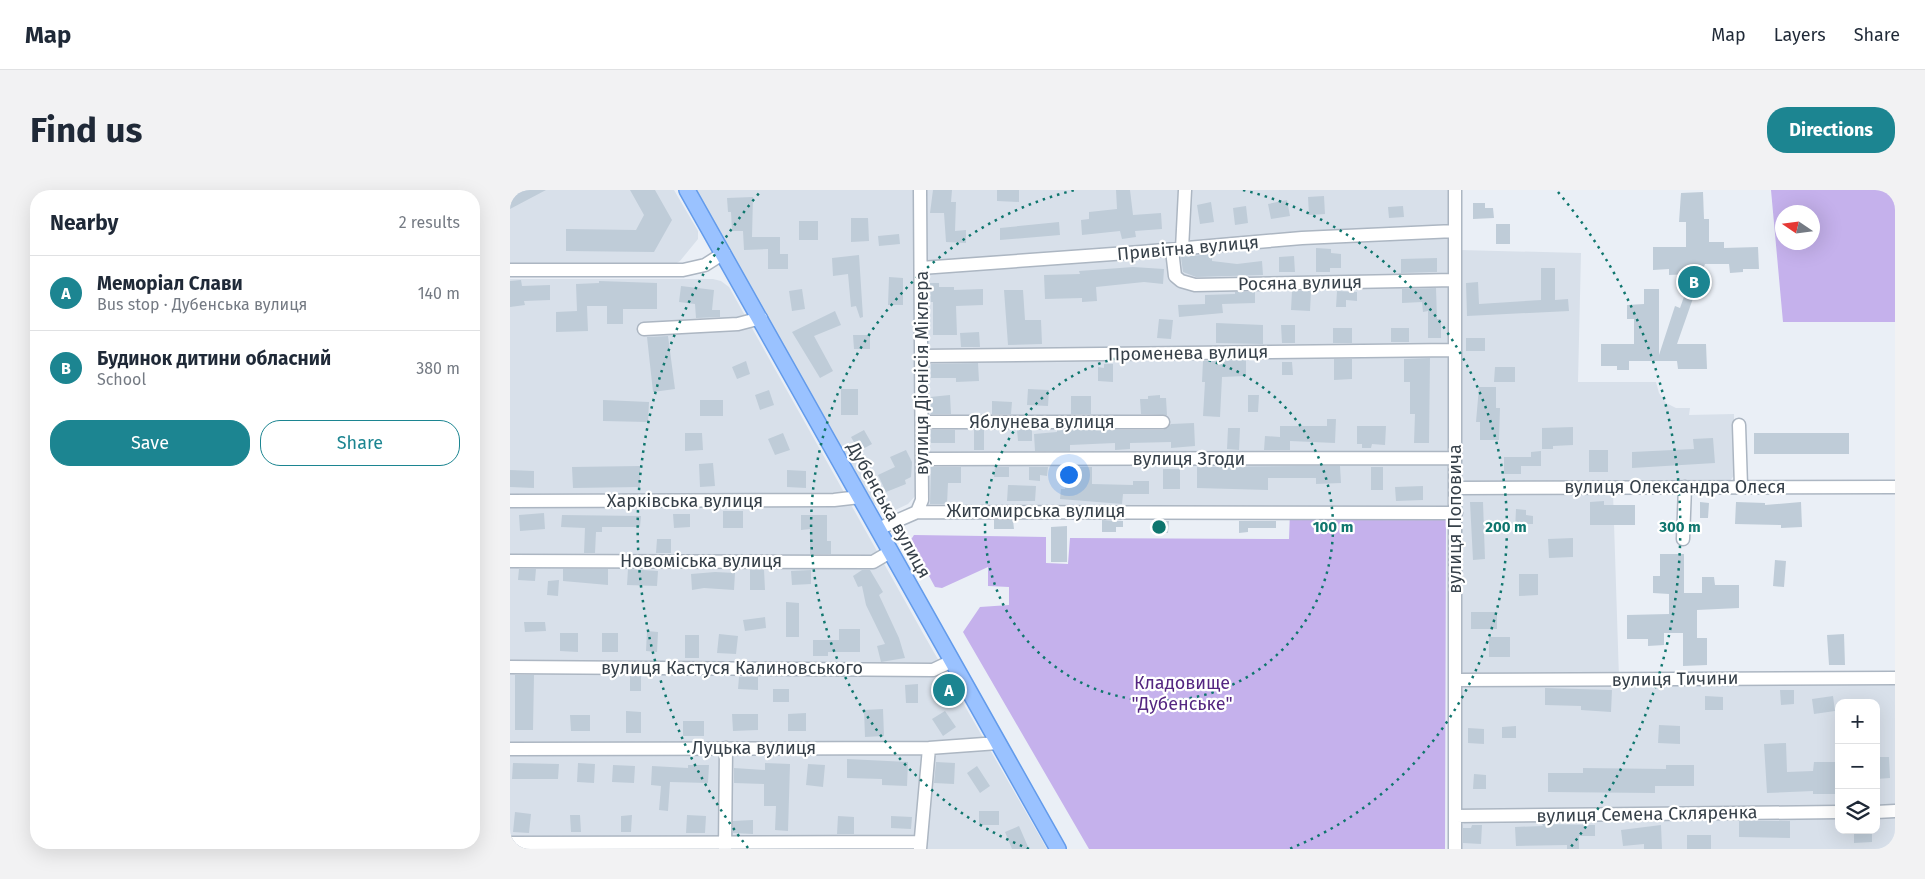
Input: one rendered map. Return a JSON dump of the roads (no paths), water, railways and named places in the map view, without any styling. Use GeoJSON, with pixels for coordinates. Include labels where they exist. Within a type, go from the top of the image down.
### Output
{"type":"FeatureCollection","features":[{"type":"Feature","properties":{"kind":"main road","name":"Дубенська вулиця"},"geometry":{"type":"LineString","coordinates":[[687,190],[761,318],[890,552],[1058,849]]}},
{"type":"Feature","properties":{"kind":"street","name":"вулиця Діонісія Міклера"},"geometry":{"type":"LineString","coordinates":[[917,512],[922,500],[920,190]]}},
{"type":"Feature","properties":{"kind":"street"},"geometry":{"type":"LineString","coordinates":[[1177,249],[1184,190]]}},
{"type":"Feature","properties":{"kind":"street","name":"вулиця Поповича"},"geometry":{"type":"LineString","coordinates":[[1455,190],[1455,849]]}},
{"type":"Feature","properties":{"kind":"street","name":"Привітна вулиця"},"geometry":{"type":"LineString","coordinates":[[921,268],[1302,238],[1455,231]]}},
{"type":"Feature","properties":{"kind":"street","name":"Росяна вулиця"},"geometry":{"type":"LineString","coordinates":[[1177,249],[1175,276],[1181,281],[1195,285],[1455,280]]}},
{"type":"Feature","properties":{"kind":"street"},"geometry":{"type":"LineString","coordinates":[[510,270],[683,270],[704,265],[724,253]]}},
{"type":"Feature","properties":{"kind":"street"},"geometry":{"type":"LineString","coordinates":[[644,330],[738,324],[761,318]]}},
{"type":"Feature","properties":{"kind":"street","name":"Променева вулиця"},"geometry":{"type":"LineString","coordinates":[[922,356],[1455,350]]}},
{"type":"Feature","properties":{"kind":"street","name":"Яблунева вулиця"},"geometry":{"type":"LineString","coordinates":[[922,422],[1162,422]]}},
{"type":"Feature","properties":{"kind":"street"},"geometry":{"type":"LineString","coordinates":[[1739,425],[1741,486]]}},
{"type":"Feature","properties":{"kind":"street","name":"вулиця Згоди"},"geometry":{"type":"LineString","coordinates":[[922,459],[1455,458]]}},
{"type":"Feature","properties":{"kind":"street"},"geometry":{"type":"LineString","coordinates":[[1683,539],[1685,486]]}},
{"type":"Feature","properties":{"kind":"street","name":"вулиця Олександра Олеся"},"geometry":{"type":"LineString","coordinates":[[1455,488],[1741,486],[1889,488]]}},
{"type":"Feature","properties":{"kind":"street"},"geometry":{"type":"LineString","coordinates":[[1889,488],[1895,495]]}},
{"type":"Feature","properties":{"kind":"street","name":"Харківська вулиця"},"geometry":{"type":"LineString","coordinates":[[510,501],[834,500],[860,497]]}},
{"type":"Feature","properties":{"kind":"street"},"geometry":{"type":"LineString","coordinates":[[878,529],[917,512]]}},
{"type":"Feature","properties":{"kind":"street","name":"Житомирська вулиця"},"geometry":{"type":"LineString","coordinates":[[917,512],[1456,512]]}},
{"type":"Feature","properties":{"kind":"street","name":"Новоміська вулиця"},"geometry":{"type":"LineString","coordinates":[[510,561],[873,562],[890,552]]}},
{"type":"Feature","properties":{"kind":"street","name":"вулиця Кастуся Калиновського"},"geometry":{"type":"LineString","coordinates":[[510,666],[933,670],[952,661]]}},
{"type":"Feature","properties":{"kind":"street","name":"вулиця Тичини"},"geometry":{"type":"LineString","coordinates":[[1455,680],[1895,678]]}},
{"type":"Feature","properties":{"kind":"street","name":"Луцька вулиця"},"geometry":{"type":"LineString","coordinates":[[510,748],[929,748],[998,743]]}},
{"type":"Feature","properties":{"kind":"street"},"geometry":{"type":"LineString","coordinates":[[726,748],[726,846]]}},
{"type":"Feature","properties":{"kind":"street"},"geometry":{"type":"LineString","coordinates":[[510,843],[726,846],[920,845],[929,748]]}},
{"type":"Feature","properties":{"kind":"street","name":"вулиця Семена Скляренка"},"geometry":{"type":"LineString","coordinates":[[1455,816],[1835,812]]}},
{"type":"Feature","properties":{"kind":"street"},"geometry":{"type":"LineString","coordinates":[[1880,812],[1895,812]]}},
{"type":"Feature","properties":{"kind":"place","name":"Будинок дитини обласний"},"geometry":{"type":"Point","coordinates":[1694,282]}},
{"type":"Feature","properties":{"kind":"place","name":"Меморіал Слави"},"geometry":{"type":"Point","coordinates":[949,690]}},
{"type":"Feature","properties":{"kind":"park label","name":"Кладовище \"Дубенське\""},"geometry":{"type":"Point","coordinates":[1182,693]}}]}
